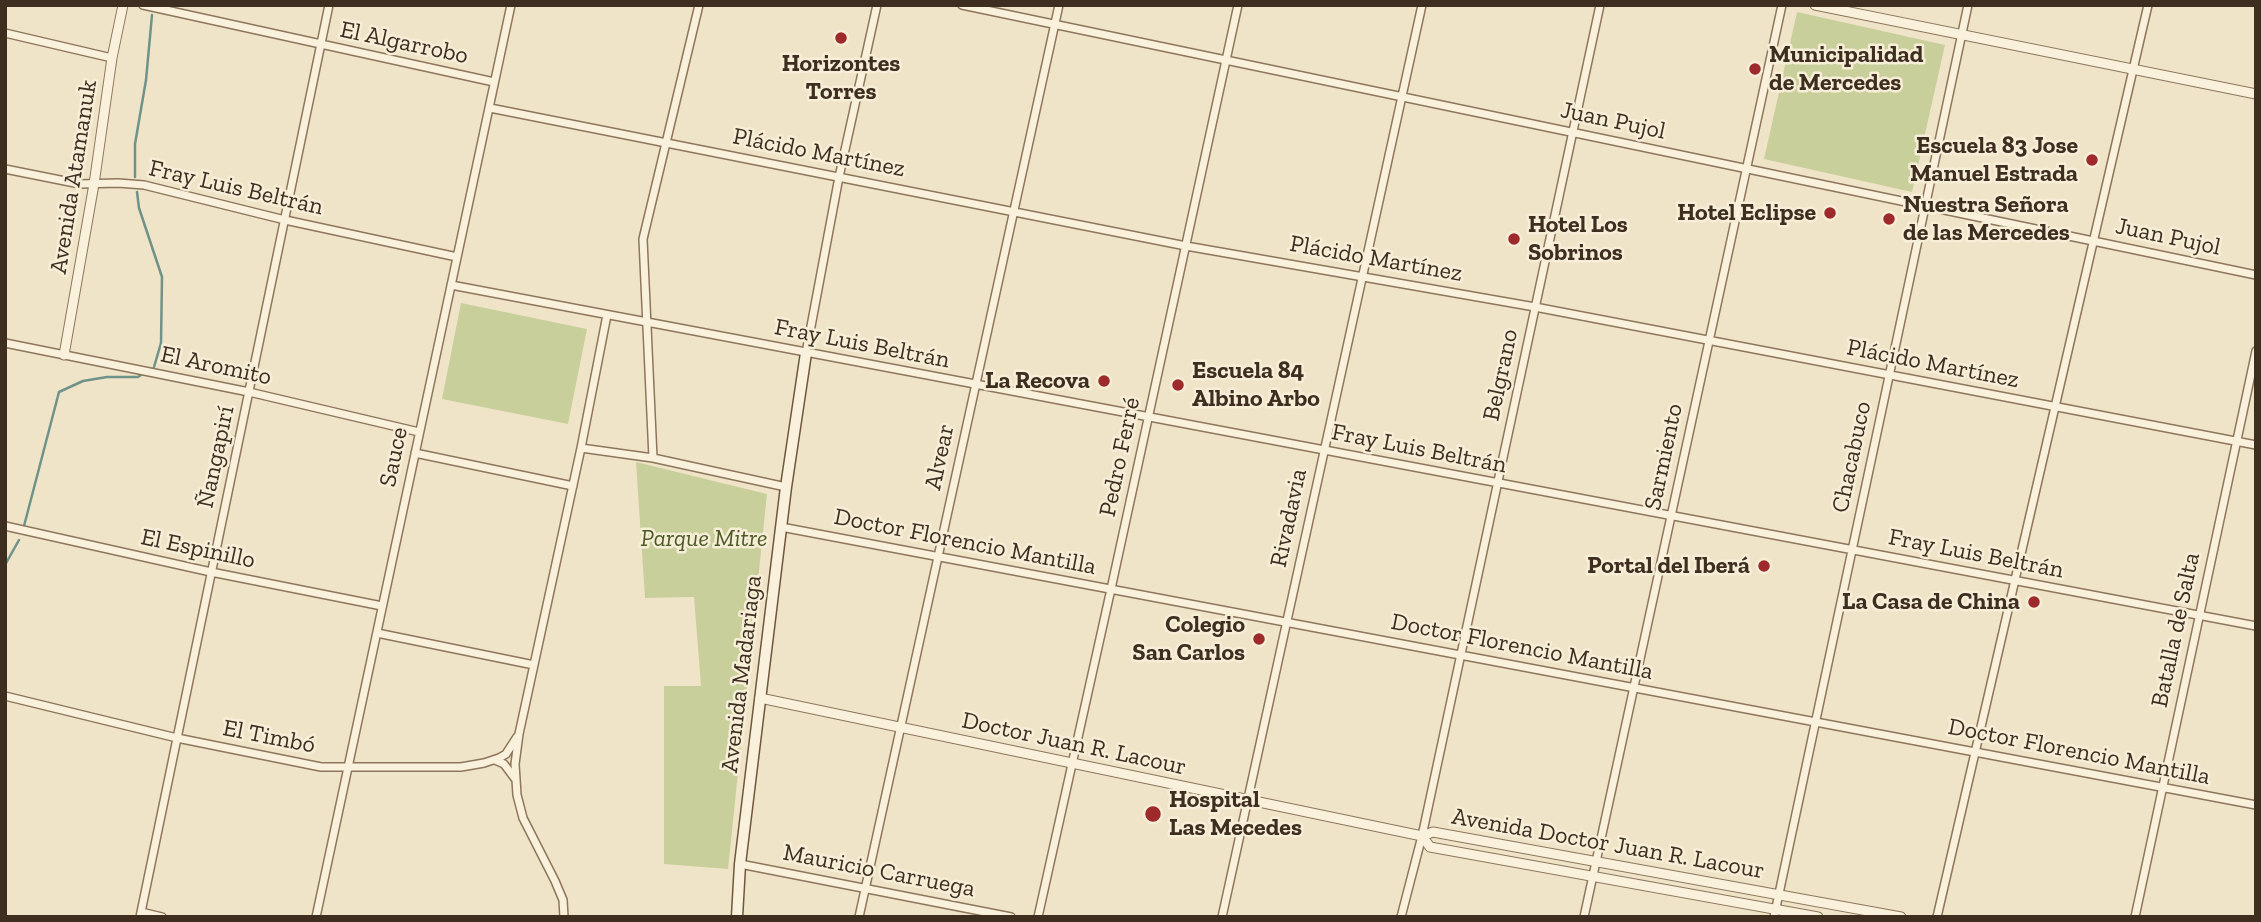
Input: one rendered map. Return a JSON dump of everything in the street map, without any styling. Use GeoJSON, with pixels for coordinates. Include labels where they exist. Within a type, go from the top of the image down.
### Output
{"type":"FeatureCollection","features":[{"type":"Feature","properties":{"kind":"main road","name":"Avenida Madariaga"},"geometry":{"type":"LineString","coordinates":[[737,917],[740,864],[760,698],[786,487],[806,353]]}},
{"type":"Feature","properties":{"kind":"street","name":"Avenida Atamanuk"},"geometry":{"type":"LineString","coordinates":[[64,355],[123,5]]}},
{"type":"Feature","properties":{"kind":"street","name":"El Algarrobo"},"geometry":{"type":"LineString","coordinates":[[143,5],[494,82]]}},
{"type":"Feature","properties":{"kind":"street","name":"Ñangapirí"},"geometry":{"type":"LineString","coordinates":[[140,914],[329,5]]}},
{"type":"Feature","properties":{"kind":"street","name":"Sauce"},"geometry":{"type":"LineString","coordinates":[[316,917],[511,5]]}},
{"type":"Feature","properties":{"kind":"street"},"geometry":{"type":"LineString","coordinates":[[653,458],[643,239],[699,5]]}},
{"type":"Feature","properties":{"kind":"street"},"geometry":{"type":"LineString","coordinates":[[806,353],[839,177],[877,5]]}},
{"type":"Feature","properties":{"kind":"street","name":"Juan Pujol"},"geometry":{"type":"LineString","coordinates":[[961,5],[2256,275]]}},
{"type":"Feature","properties":{"kind":"street","name":"Alvear"},"geometry":{"type":"LineString","coordinates":[[859,917],[1059,5]]}},
{"type":"Feature","properties":{"kind":"street","name":"Pedro Ferré"},"geometry":{"type":"LineString","coordinates":[[1038,917],[1238,5]]}},
{"type":"Feature","properties":{"kind":"street","name":"Rivadavia"},"geometry":{"type":"LineString","coordinates":[[1222,917],[1422,5]]}},
{"type":"Feature","properties":{"kind":"street","name":"Belgrano"},"geometry":{"type":"LineString","coordinates":[[1401,917],[1422,836],[1600,5]]}},
{"type":"Feature","properties":{"kind":"street","name":"Sarmiento"},"geometry":{"type":"LineString","coordinates":[[1584,917],[1782,5]]}},
{"type":"Feature","properties":{"kind":"street"},"geometry":{"type":"LineString","coordinates":[[1815,5],[2256,94]]}},
{"type":"Feature","properties":{"kind":"street","name":"Chacabuco"},"geometry":{"type":"LineString","coordinates":[[1775,913],[1968,5]]}},
{"type":"Feature","properties":{"kind":"street"},"geometry":{"type":"LineString","coordinates":[[1937,917],[2148,5]]}},
{"type":"Feature","properties":{"kind":"street"},"geometry":{"type":"LineString","coordinates":[[5,33],[112,58]]}},
{"type":"Feature","properties":{"kind":"street","name":"Plácido Martínez"},"geometry":{"type":"LineString","coordinates":[[490,108],[1186,246],[1535,307],[2256,445]]}},
{"type":"Feature","properties":{"kind":"street","name":"Fray Luis Beltrán"},"geometry":{"type":"LineString","coordinates":[[5,169],[80,184],[144,185],[285,220],[457,257]]}},
{"type":"Feature","properties":{"kind":"street","name":"Fray Luis Beltrán"},"geometry":{"type":"LineString","coordinates":[[451,285],[2256,626]]}},
{"type":"Feature","properties":{"kind":"street"},"geometry":{"type":"LineString","coordinates":[[564,917],[563,900],[523,818],[517,795],[515,765],[519,734],[607,315]]}},
{"type":"Feature","properties":{"kind":"street","name":"El Aromito"},"geometry":{"type":"LineString","coordinates":[[5,343],[249,392],[419,432]]}},
{"type":"Feature","properties":{"kind":"street","name":"Batalla de Salta"},"geometry":{"type":"LineString","coordinates":[[2135,917],[2256,352]]}},
{"type":"Feature","properties":{"kind":"street"},"geometry":{"type":"LineString","coordinates":[[581,448],[653,458],[786,487]]}},
{"type":"Feature","properties":{"kind":"street"},"geometry":{"type":"LineString","coordinates":[[415,453],[573,485]]}},
{"type":"Feature","properties":{"kind":"street","name":"El Espinillo"},"geometry":{"type":"LineString","coordinates":[[5,526],[211,572],[383,606]]}},
{"type":"Feature","properties":{"kind":"street","name":"Doctor Florencio Mantilla"},"geometry":{"type":"LineString","coordinates":[[781,527],[2256,805]]}},
{"type":"Feature","properties":{"kind":"street"},"geometry":{"type":"LineString","coordinates":[[377,633],[534,665]]}},
{"type":"Feature","properties":{"kind":"street","name":"El Timbó"},"geometry":{"type":"LineString","coordinates":[[5,696],[177,738],[321,767],[461,767],[494,759]]}},
{"type":"Feature","properties":{"kind":"street","name":"Doctor Juan R. Lacour"},"geometry":{"type":"LineString","coordinates":[[760,698],[1422,836]]}},
{"type":"Feature","properties":{"kind":"street"},"geometry":{"type":"LineString","coordinates":[[494,759],[506,754],[519,734]]}},
{"type":"Feature","properties":{"kind":"street"},"geometry":{"type":"LineString","coordinates":[[494,759],[504,764],[517,781]]}},
{"type":"Feature","properties":{"kind":"street","name":"Avenida Doctor Juan R. Lacour"},"geometry":{"type":"LineString","coordinates":[[1818,917],[1775,913],[1430,847],[1422,836],[1433,832],[1901,917]]}},
{"type":"Feature","properties":{"kind":"street","name":"Mauricio Carruega"},"geometry":{"type":"LineString","coordinates":[[740,864],[1011,917]]}},
{"type":"Feature","properties":{"kind":"street"},"geometry":{"type":"LineString","coordinates":[[140,914],[162,917]]}},
{"type":"Feature","properties":{"kind":"green space"},"geometry":{"type":"Polygon","coordinates":[[[1797,12],[1945,45],[1912,192],[1764,159],[1797,12]]]}},
{"type":"Feature","properties":{"kind":"green space"},"geometry":{"type":"Polygon","coordinates":[[[461,303],[587,329],[568,424],[442,399],[461,303]]]}},
{"type":"Feature","properties":{"kind":"green space","name":"Parque Mitre"},"geometry":{"type":"Polygon","coordinates":[[[636,462],[767,494],[728,869],[664,864],[664,686],[701,686],[694,597],[645,598],[636,462]]]}},
{"type":"Feature","properties":{"kind":"waterway"},"geometry":{"type":"LineString","coordinates":[[135,177],[135,144],[146,80],[152,15]]}},
{"type":"Feature","properties":{"kind":"waterway"},"geometry":{"type":"LineString","coordinates":[[137,192],[139,208],[162,277],[161,343],[154,367]]}},
{"type":"Feature","properties":{"kind":"waterway"},"geometry":{"type":"LineString","coordinates":[[24,526],[59,392],[83,381],[107,377],[138,377],[144,373]]}},
{"type":"Feature","properties":{"kind":"waterway"},"geometry":{"type":"LineString","coordinates":[[5,565],[19,540]]}},
{"type":"Feature","properties":{"kind":"place","name":"Horizontes Torres"},"geometry":{"type":"Point","coordinates":[841,38]}},
{"type":"Feature","properties":{"kind":"place","name":"Municipalidad de Mercedes"},"geometry":{"type":"Point","coordinates":[1755,69]}},
{"type":"Feature","properties":{"kind":"place","name":"Escuela 83 Jose Manuel Estrada"},"geometry":{"type":"Point","coordinates":[2092,160]}},
{"type":"Feature","properties":{"kind":"place","name":"Hotel Eclipse"},"geometry":{"type":"Point","coordinates":[1830,213]}},
{"type":"Feature","properties":{"kind":"place","name":"Nuestra Señora de las Mercedes"},"geometry":{"type":"Point","coordinates":[1889,219]}},
{"type":"Feature","properties":{"kind":"place","name":"Hotel Los Sobrinos"},"geometry":{"type":"Point","coordinates":[1514,239]}},
{"type":"Feature","properties":{"kind":"place","name":"La Recova"},"geometry":{"type":"Point","coordinates":[1104,381]}},
{"type":"Feature","properties":{"kind":"place","name":"Escuela 84 Albino Arbo"},"geometry":{"type":"Point","coordinates":[1178,385]}},
{"type":"Feature","properties":{"kind":"place","name":"Portal del Iberá"},"geometry":{"type":"Point","coordinates":[1764,566]}},
{"type":"Feature","properties":{"kind":"place","name":"La Casa de China"},"geometry":{"type":"Point","coordinates":[2034,602]}},
{"type":"Feature","properties":{"kind":"place","name":"Colegio San Carlos"},"geometry":{"type":"Point","coordinates":[1259,639]}},
{"type":"Feature","properties":{"kind":"place","name":"Hospital Las Mecedes"},"geometry":{"type":"Point","coordinates":[1153,814]}}]}
